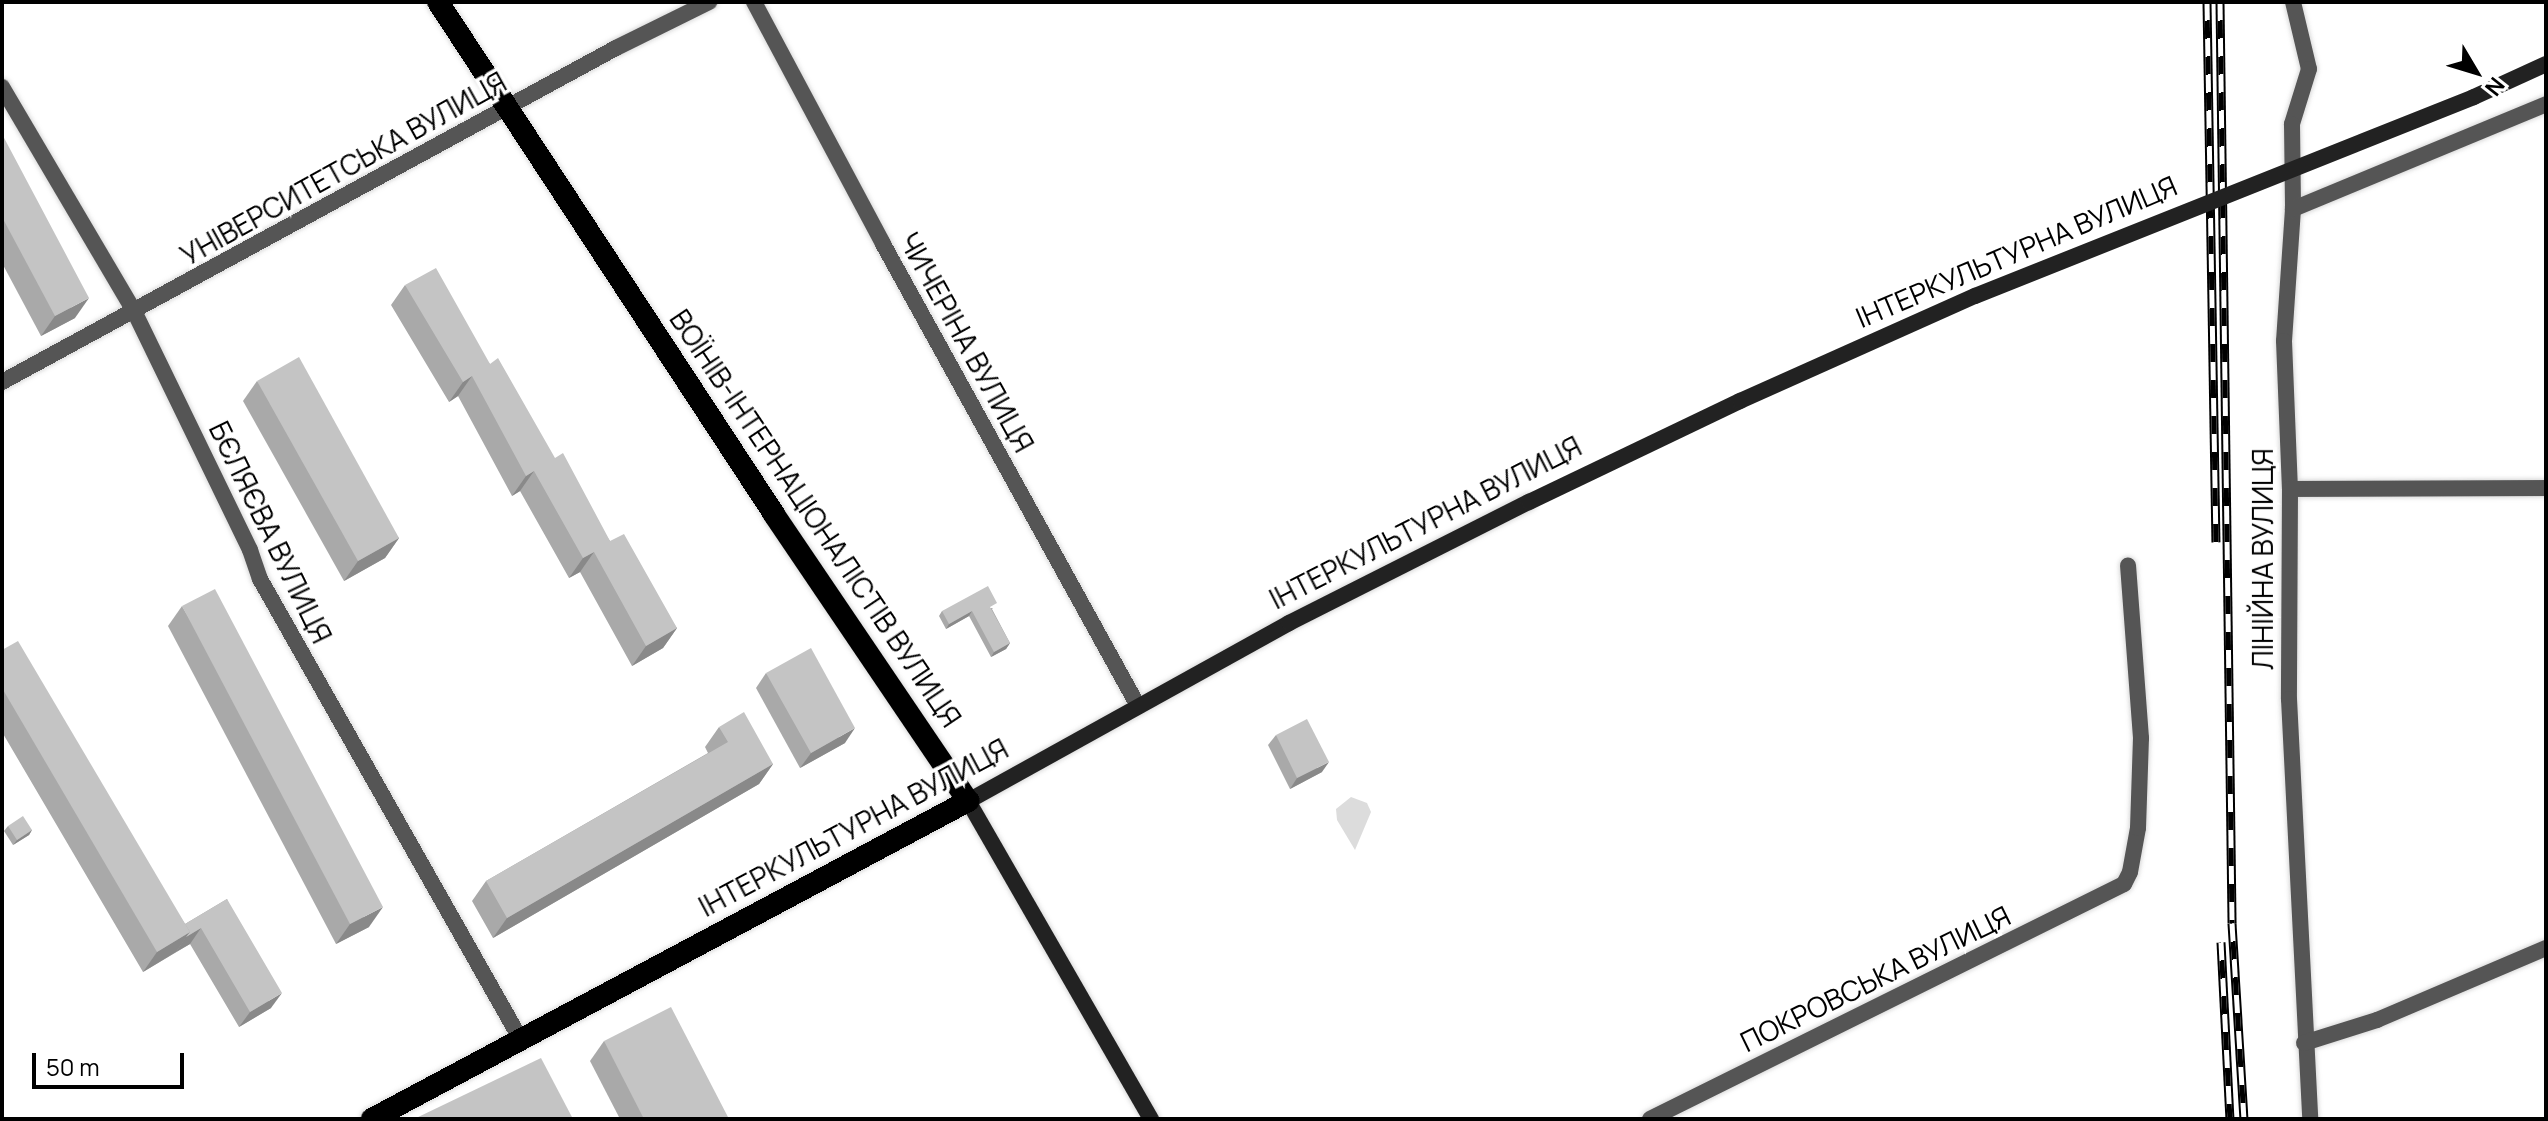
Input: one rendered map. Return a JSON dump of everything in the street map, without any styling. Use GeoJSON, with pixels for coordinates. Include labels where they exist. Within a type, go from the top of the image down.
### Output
{"type":"FeatureCollection","features":[{"type":"Feature","properties":{"kind":"highway","name":"ВОЇНІВ-ІНТЕРНАЦІОНАЛІСТІВ ВУЛИЦЯ"},"geometry":{"type":"LineString","coordinates":[[438,2],[774,514],[968,801]]}},
{"type":"Feature","properties":{"kind":"highway","name":"ІНТЕРКУЛЬТУРНА ВУЛИЦЯ"},"geometry":{"type":"LineString","coordinates":[[372,1119],[968,801]]}},
{"type":"Feature","properties":{"kind":"main road","name":"ІНТЕРКУЛЬТУРНА ВУЛИЦЯ"},"geometry":{"type":"LineString","coordinates":[[968,801],[1289,623],[1529,502],[1740,401],[1975,296],[2460,103],[2546,64]]}},
{"type":"Feature","properties":{"kind":"main road","name":"ВОЇНІВ-ІНТЕРНАЦІОНАЛІСТІВ ВУЛИЦЯ"},"geometry":{"type":"LineString","coordinates":[[968,801],[1151,1119]]}},
{"type":"Feature","properties":{"kind":"street","name":"УНІВЕРСИТЕТСЬКА ВУЛИЦЯ"},"geometry":{"type":"LineString","coordinates":[[2,382],[509,106],[709,2]]}},
{"type":"Feature","properties":{"kind":"street","name":"ЧИЧЕРІНА ВУЛИЦЯ"},"geometry":{"type":"LineString","coordinates":[[754,2],[883,244],[1138,706]]}},
{"type":"Feature","properties":{"kind":"street","name":"ЛІНІЙНА ВУЛИЦЯ"},"geometry":{"type":"LineString","coordinates":[[2293,2],[2309,69],[2292,124],[2293,209],[2284,341],[2290,489],[2289,699],[2310,1119]]}},
{"type":"Feature","properties":{"kind":"street","name":"БЄЛЯЄВА ВУЛИЦЯ"},"geometry":{"type":"LineString","coordinates":[[2,87],[134,311],[250,550],[260,579],[521,1040]]}},
{"type":"Feature","properties":{"kind":"street"},"geometry":{"type":"LineString","coordinates":[[2293,209],[2546,104]]}},
{"type":"Feature","properties":{"kind":"street"},"geometry":{"type":"LineString","coordinates":[[2290,489],[2546,488]]}},
{"type":"Feature","properties":{"kind":"street","name":"ПОКРОВСЬКА ВУЛИЦЯ"},"geometry":{"type":"LineString","coordinates":[[1650,1119],[2124,884],[2130,872],[2138,828],[2141,738],[2128,565]]}},
{"type":"Feature","properties":{"kind":"street"},"geometry":{"type":"LineString","coordinates":[[2304,1043],[2377,1020],[2546,948]]}},
{"type":"Feature","properties":{"kind":"shaded area"},"geometry":{"type":"Polygon","coordinates":[[[1351,797],[1367,803],[1371,812],[1355,850],[1337,820],[1336,809],[1351,797]]]}},
{"type":"Feature","properties":{"kind":"building"},"geometry":{"type":"Polygon","coordinates":[[[2,134],[89,298],[55,316],[2,217],[2,134]]]}},
{"type":"Feature","properties":{"kind":"building"},"geometry":{"type":"Polygon","coordinates":[[[436,268],[490,364],[498,358],[555,458],[563,453],[610,541],[624,534],[677,628],[646,646],[594,552],[583,558],[534,471],[526,476],[472,376],[463,382],[405,285],[436,268]]]}},
{"type":"Feature","properties":{"kind":"building"},"geometry":{"type":"Polygon","coordinates":[[[299,357],[399,538],[358,561],[257,381],[299,357]]]}},
{"type":"Feature","properties":{"kind":"building"},"geometry":{"type":"Polygon","coordinates":[[[988,586],[997,603],[990,607],[1010,643],[994,652],[972,611],[949,624],[942,611],[988,586]]]}},
{"type":"Feature","properties":{"kind":"building"},"geometry":{"type":"Polygon","coordinates":[[[215,589],[383,907],[350,924],[182,606],[215,589]]]}},
{"type":"Feature","properties":{"kind":"building"},"geometry":{"type":"Polygon","coordinates":[[[18,641],[190,932],[157,952],[2,688],[2,650],[18,641]]]}},
{"type":"Feature","properties":{"kind":"building"},"geometry":{"type":"Polygon","coordinates":[[[811,648],[855,728],[811,753],[766,673],[811,648]]]}},
{"type":"Feature","properties":{"kind":"building"},"geometry":{"type":"Polygon","coordinates":[[[744,712],[773,764],[507,918],[486,881],[728,742],[719,727],[744,712]]]}},
{"type":"Feature","properties":{"kind":"building"},"geometry":{"type":"Polygon","coordinates":[[[1307,719],[1329,762],[1297,778],[1276,735],[1307,719]]]}},
{"type":"Feature","properties":{"kind":"building"},"geometry":{"type":"Polygon","coordinates":[[[23,816],[32,830],[17,840],[8,826],[23,816]]]}},
{"type":"Feature","properties":{"kind":"building"},"geometry":{"type":"Polygon","coordinates":[[[227,899],[282,993],[250,1012],[201,928],[186,937],[190,932],[185,924],[227,899]]]}},
{"type":"Feature","properties":{"kind":"building"},"geometry":{"type":"Polygon","coordinates":[[[671,1007],[729,1119],[644,1119],[604,1041],[671,1007]]]}},
{"type":"Feature","properties":{"kind":"building"},"geometry":{"type":"Polygon","coordinates":[[[541,1058],[573,1119],[414,1119],[541,1058]]]}},
{"type":"Feature","properties":{"kind":"railway"},"geometry":{"type":"LineString","coordinates":[[2207,2],[2216,542]]}},
{"type":"Feature","properties":{"kind":"railway"},"geometry":{"type":"LineString","coordinates":[[2220,2],[2232,923],[2244,1119]]}},
{"type":"Feature","properties":{"kind":"railway"},"geometry":{"type":"LineString","coordinates":[[2221,942],[2230,1119]]}}]}
